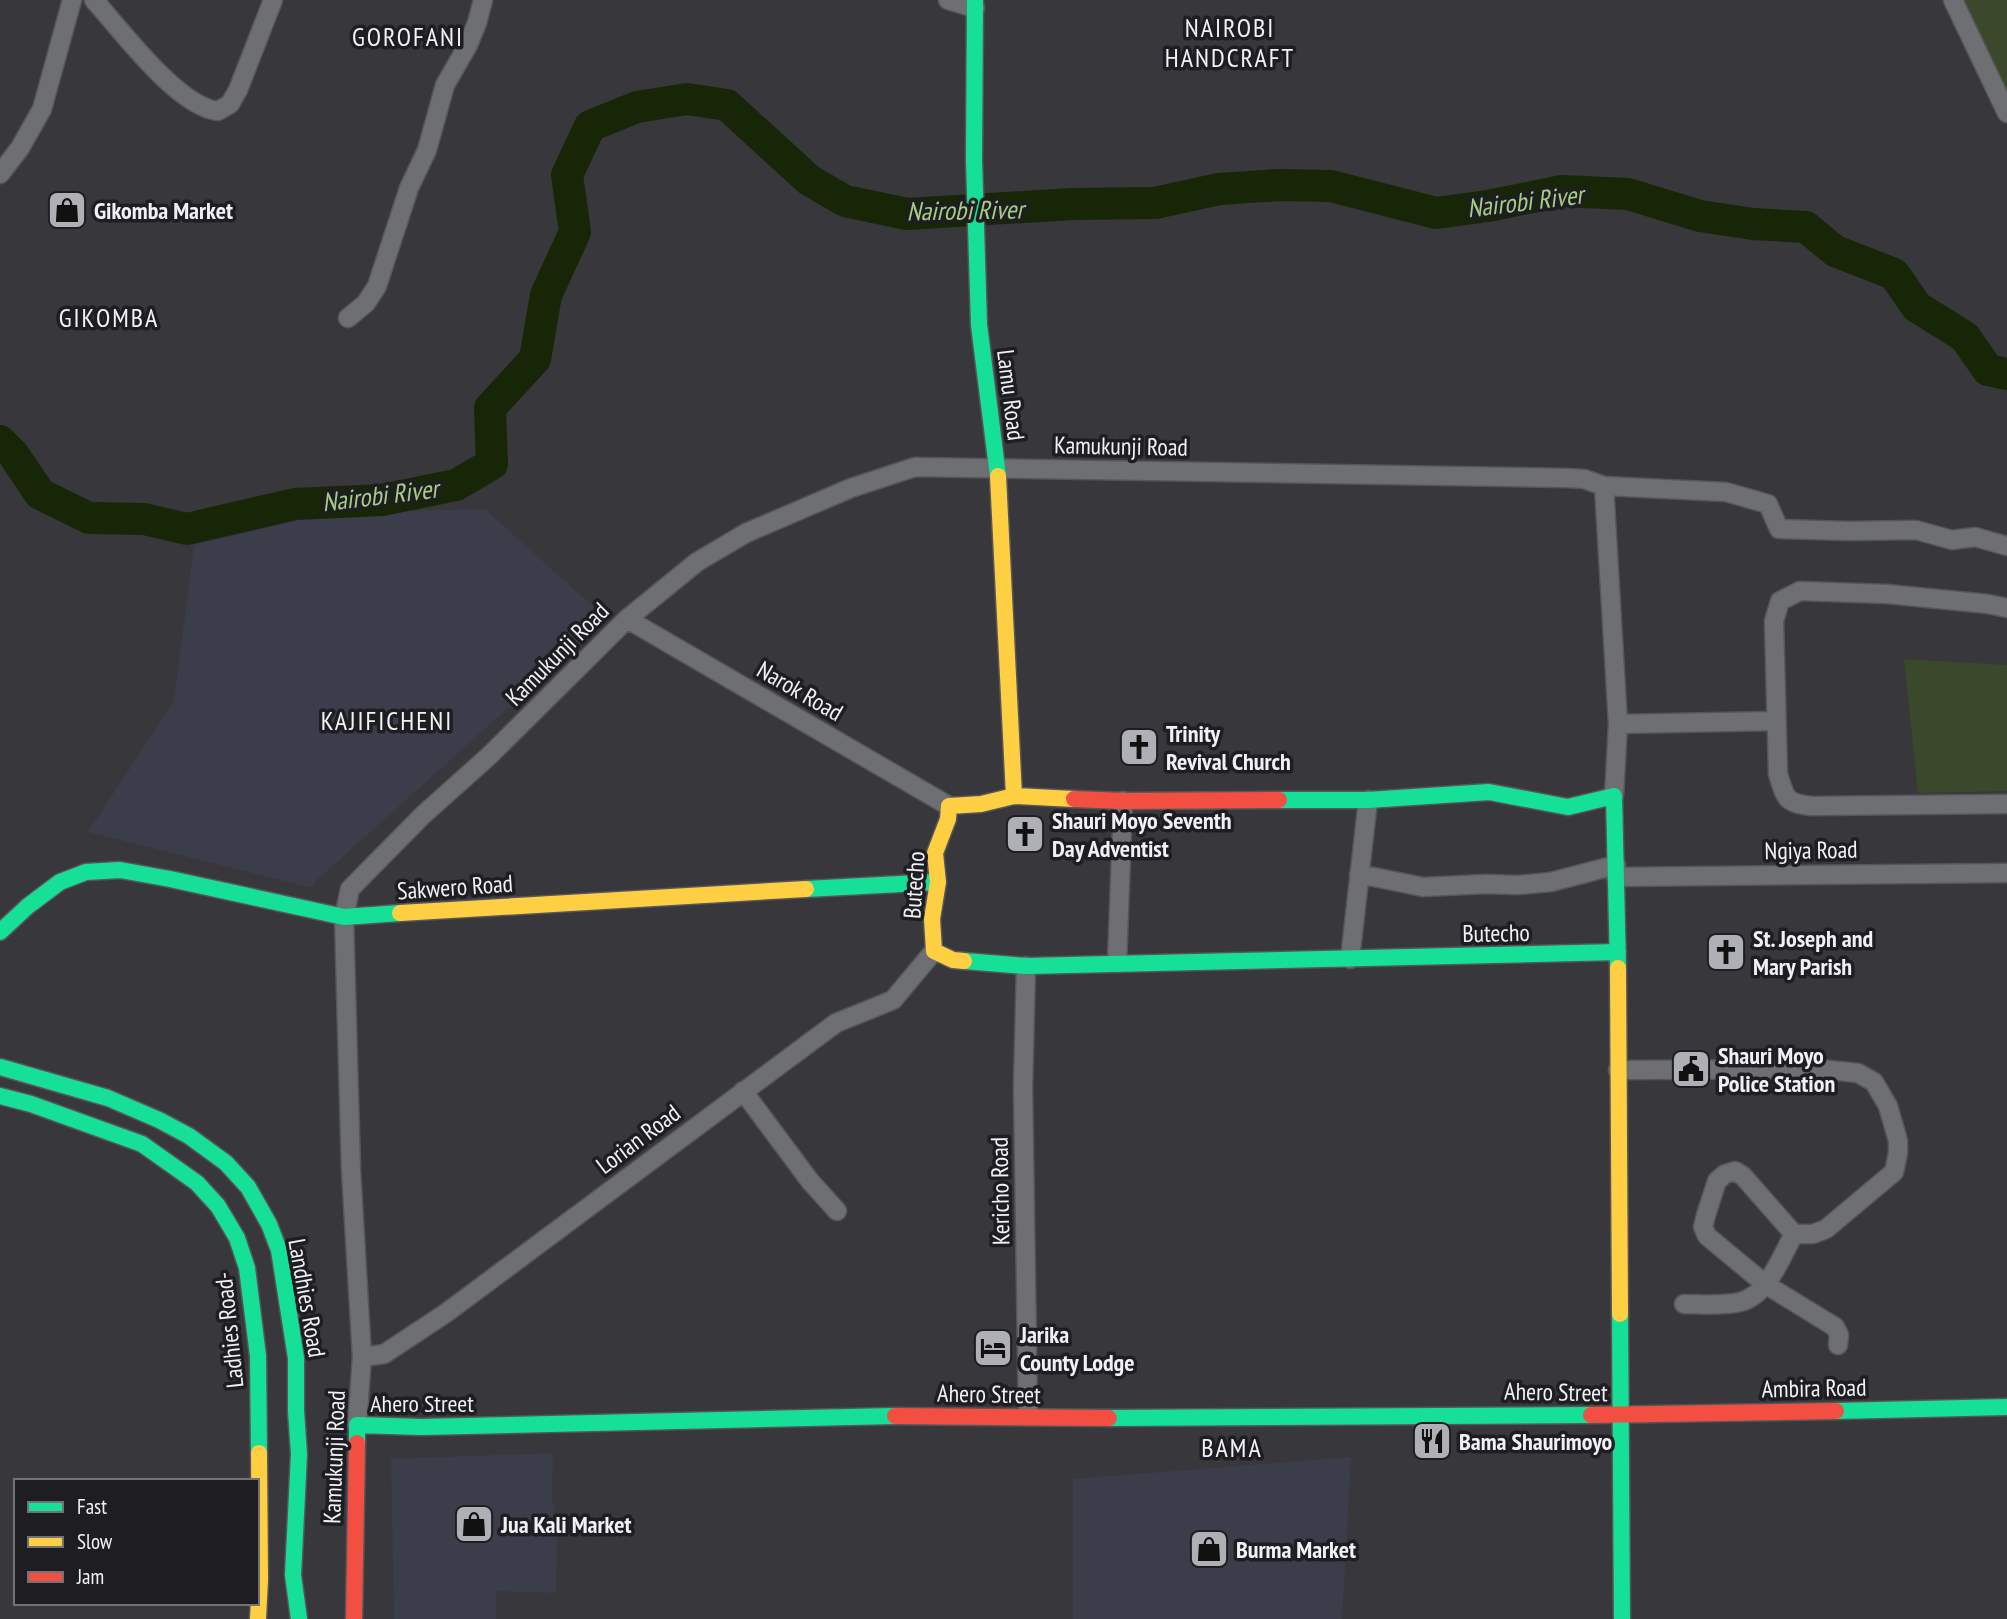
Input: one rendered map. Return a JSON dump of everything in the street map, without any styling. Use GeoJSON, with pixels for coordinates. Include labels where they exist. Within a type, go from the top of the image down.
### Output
{"type":"FeatureCollection","features":[{"type":"Feature","properties":{"kind":"street"},"geometry":{"type":"LineString","coordinates":[[0,174],[20,148],[42,109],[72,0]]}},
{"type":"Feature","properties":{"kind":"street"},"geometry":{"type":"LineString","coordinates":[[94,0],[186,98],[218,111],[230,104],[237,90],[273,0]]}},
{"type":"Feature","properties":{"kind":"street"},"geometry":{"type":"LineString","coordinates":[[348,318],[366,303],[377,286],[409,188],[427,150],[445,85],[468,45],[483,0]]}},
{"type":"Feature","properties":{"kind":"street"},"geometry":{"type":"LineString","coordinates":[[948,0],[975,4]]}},
{"type":"Feature","properties":{"kind":"street"},"geometry":{"type":"LineString","coordinates":[[1953,0],[2007,113]]}},
{"type":"Feature","properties":{"kind":"street","name":"Lamu Road"},"geometry":{"type":"LineString","coordinates":[[975,4],[974,160],[979,325],[998,468],[1014,796]]}},
{"type":"Feature","properties":{"kind":"street","name":"Kamukunji Road"},"geometry":{"type":"LineString","coordinates":[[355,1619],[357,1425],[362,1357],[351,1170],[344,917],[350,889],[423,815],[489,756],[626,619],[697,562],[746,533],[851,488],[915,467],[1584,479],[1604,485],[1726,492],[1768,504],[1779,529],[1916,530],[1952,540],[1975,537],[2007,546]]}},
{"type":"Feature","properties":{"kind":"street"},"geometry":{"type":"LineString","coordinates":[[1604,485],[1618,724],[1614,796],[1618,952],[1622,1619]]}},
{"type":"Feature","properties":{"kind":"street"},"geometry":{"type":"LineString","coordinates":[[2007,608],[1887,594],[1800,591],[1780,601],[1774,621],[1778,774],[1784,795],[1793,804],[2007,804]]}},
{"type":"Feature","properties":{"kind":"street","name":"Narok Road"},"geometry":{"type":"LineString","coordinates":[[626,619],[949,806]]}},
{"type":"Feature","properties":{"kind":"street"},"geometry":{"type":"LineString","coordinates":[[1618,724],[1776,721]]}},
{"type":"Feature","properties":{"kind":"street"},"geometry":{"type":"LineString","coordinates":[[949,806],[981,804],[1014,796],[1123,801],[1368,800],[1489,792],[1568,807],[1614,796]]}},
{"type":"Feature","properties":{"kind":"street"},"geometry":{"type":"LineString","coordinates":[[1350,959],[1368,800]]}},
{"type":"Feature","properties":{"kind":"street"},"geometry":{"type":"LineString","coordinates":[[1117,963],[1123,801]]}},
{"type":"Feature","properties":{"kind":"street","name":"Butecho"},"geometry":{"type":"LineString","coordinates":[[949,806],[948,819],[935,853],[938,882],[932,919],[934,951],[953,960],[1026,966],[1618,952]]}},
{"type":"Feature","properties":{"kind":"street","name":"Sakwero Road"},"geometry":{"type":"LineString","coordinates":[[0,932],[60,882],[86,872],[120,870],[170,878],[344,917],[938,882]]}},
{"type":"Feature","properties":{"kind":"street","name":"Ngiya Road"},"geometry":{"type":"LineString","coordinates":[[1359,874],[1423,887],[1518,885],[1616,871],[2007,873]]}},
{"type":"Feature","properties":{"kind":"street","name":"Lorian Road"},"geometry":{"type":"LineString","coordinates":[[362,1357],[384,1354],[446,1313],[836,1023],[893,1000],[934,951]]}},
{"type":"Feature","properties":{"kind":"street","name":"Kericho Road"},"geometry":{"type":"LineString","coordinates":[[1026,966],[1023,1088],[1028,1416]]}},
{"type":"Feature","properties":{"kind":"street","name":"Landhies Road"},"geometry":{"type":"LineString","coordinates":[[0,1067],[108,1098],[179,1130],[226,1163],[248,1186],[264,1215],[279,1250],[296,1358],[299,1454],[293,1575],[299,1619]]}},
{"type":"Feature","properties":{"kind":"street"},"geometry":{"type":"LineString","coordinates":[[1618,1070],[1819,1069],[1858,1073],[1874,1082],[1888,1105],[1898,1141],[1894,1171],[1826,1229],[1813,1234],[1794,1234],[1744,1176],[1735,1171],[1717,1181],[1703,1227],[1707,1236],[1765,1284],[1835,1327],[1839,1335],[1838,1345]]}},
{"type":"Feature","properties":{"kind":"street"},"geometry":{"type":"LineString","coordinates":[[743,1091],[810,1181],[838,1211]]}},
{"type":"Feature","properties":{"kind":"street","name":"Ladhies Road-"},"geometry":{"type":"LineString","coordinates":[[0,1096],[31,1104],[142,1144],[197,1183],[218,1206],[237,1238],[247,1268],[258,1356],[259,1600]]}},
{"type":"Feature","properties":{"kind":"street"},"geometry":{"type":"LineString","coordinates":[[1684,1304],[1739,1303],[1752,1297],[1765,1284],[1794,1234]]}},
{"type":"Feature","properties":{"kind":"street","name":"Ambira Road"},"geometry":{"type":"LineString","coordinates":[[1621,1415],[2007,1407]]}},
{"type":"Feature","properties":{"kind":"street","name":"Ahero Street"},"geometry":{"type":"LineString","coordinates":[[357,1425],[421,1427],[860,1416],[1078,1418],[1621,1415]]}},
{"type":"Feature","properties":{"kind":"shaded area"},"geometry":{"type":"Polygon","coordinates":[[[485,509],[607,619],[316,881],[312,888],[88,832],[174,701],[194,545],[329,513],[485,509]]]}},
{"type":"Feature","properties":{"kind":"shaded area","name":"Jua Kali Market"},"geometry":{"type":"Polygon","coordinates":[[[553,1453],[552,1505],[555,1505],[557,1542],[556,1593],[496,1591],[496,1619],[394,1619],[391,1459],[553,1453]]]}},
{"type":"Feature","properties":{"kind":"shaded area","name":"Burma Market"},"geometry":{"type":"Polygon","coordinates":[[[1351,1457],[1342,1619],[1073,1619],[1073,1479],[1351,1457]]]}},
{"type":"Feature","properties":{"kind":"green space"},"geometry":{"type":"Polygon","coordinates":[[[1961,0],[2007,0],[2007,97],[1961,0]]]}},
{"type":"Feature","properties":{"kind":"green space"},"geometry":{"type":"Polygon","coordinates":[[[1904,659],[2007,665],[2007,791],[1918,793],[1904,659]]]}},
{"type":"Feature","properties":{"kind":"waterway","name":"Nairobi River"},"geometry":{"type":"LineString","coordinates":[[0,441],[13,454],[40,494],[89,518],[144,519],[187,529],[295,504],[382,500],[456,485],[492,464],[490,408],[535,359],[546,295],[575,232],[567,175],[590,126],[637,107],[687,99],[727,105],[809,180],[845,201],[907,214],[1073,204],[1155,203],[1219,189],[1280,185],[1331,186],[1436,213],[1562,191],[1628,194],[1700,216],[1753,224],[1806,227],[1835,251],[1894,274],[1917,307],[1965,337],[1988,370],[2007,374]]}},
{"type":"Feature","properties":{"kind":"traffic: fast"},"geometry":{"type":"LineString","coordinates":[[975,0],[974,160],[979,325],[998,476]]}},
{"type":"Feature","properties":{"kind":"traffic: fast"},"geometry":{"type":"LineString","coordinates":[[1279,800],[1368,800],[1489,792],[1568,807],[1614,796],[1618,968]]}},
{"type":"Feature","properties":{"kind":"traffic: fast"},"geometry":{"type":"LineString","coordinates":[[0,932],[60,882],[86,872],[120,870],[344,917],[400,913]]}},
{"type":"Feature","properties":{"kind":"traffic: fast"},"geometry":{"type":"LineString","coordinates":[[806,889],[938,882]]}},
{"type":"Feature","properties":{"kind":"traffic: fast"},"geometry":{"type":"LineString","coordinates":[[964,961],[1026,966],[1618,952]]}},
{"type":"Feature","properties":{"kind":"traffic: fast"},"geometry":{"type":"LineString","coordinates":[[0,1067],[108,1098],[189,1136],[226,1163],[248,1187],[269,1224],[279,1250],[296,1358],[299,1454],[293,1575],[299,1619]]}},
{"type":"Feature","properties":{"kind":"traffic: fast"},"geometry":{"type":"LineString","coordinates":[[0,1096],[31,1104],[142,1144],[197,1183],[218,1206],[237,1238],[247,1268],[258,1356],[259,1453]]}},
{"type":"Feature","properties":{"kind":"traffic: fast"},"geometry":{"type":"LineString","coordinates":[[1620,1314],[1622,1619]]}},
{"type":"Feature","properties":{"kind":"traffic: fast"},"geometry":{"type":"LineString","coordinates":[[1836,1411],[2007,1407]]}},
{"type":"Feature","properties":{"kind":"traffic: fast"},"geometry":{"type":"LineString","coordinates":[[1109,1418],[1591,1415]]}},
{"type":"Feature","properties":{"kind":"traffic: fast"},"geometry":{"type":"LineString","coordinates":[[357,1443],[357,1425],[421,1427],[895,1416]]}},
{"type":"Feature","properties":{"kind":"traffic: slow"},"geometry":{"type":"LineString","coordinates":[[998,476],[1014,796]]}},
{"type":"Feature","properties":{"kind":"traffic: slow"},"geometry":{"type":"LineString","coordinates":[[964,961],[953,960],[934,951],[932,919],[938,882],[935,853],[948,819],[949,806],[981,804],[1014,796],[1074,799]]}},
{"type":"Feature","properties":{"kind":"traffic: slow"},"geometry":{"type":"LineString","coordinates":[[400,913],[806,889]]}},
{"type":"Feature","properties":{"kind":"traffic: slow"},"geometry":{"type":"LineString","coordinates":[[1618,968],[1620,1314]]}},
{"type":"Feature","properties":{"kind":"traffic: slow"},"geometry":{"type":"LineString","coordinates":[[259,1453],[259,1600]]}},
{"type":"Feature","properties":{"kind":"traffic: slow"},"geometry":{"type":"LineString","coordinates":[[258,1619],[259,1605]]}},
{"type":"Feature","properties":{"kind":"traffic: jam"},"geometry":{"type":"LineString","coordinates":[[1074,799],[1279,800]]}},
{"type":"Feature","properties":{"kind":"traffic: jam"},"geometry":{"type":"LineString","coordinates":[[1591,1415],[1836,1411]]}},
{"type":"Feature","properties":{"kind":"traffic: jam"},"geometry":{"type":"LineString","coordinates":[[895,1416],[1109,1418]]}},
{"type":"Feature","properties":{"kind":"traffic: jam"},"geometry":{"type":"LineString","coordinates":[[354,1619],[357,1443]]}},
{"type":"Feature","properties":{"kind":"place","name":"Gikomba Market"},"geometry":{"type":"Point","coordinates":[67,210]}},
{"type":"Feature","properties":{"kind":"place","name":"Trinity Revival Church"},"geometry":{"type":"Point","coordinates":[1139,747]}},
{"type":"Feature","properties":{"kind":"place","name":"Shauri Moyo Seventh Day Adventist"},"geometry":{"type":"Point","coordinates":[1025,834]}},
{"type":"Feature","properties":{"kind":"place","name":"St. Joseph and Mary Parish"},"geometry":{"type":"Point","coordinates":[1726,952]}},
{"type":"Feature","properties":{"kind":"place","name":"Shauri Moyo Police Station"},"geometry":{"type":"Point","coordinates":[1691,1069]}},
{"type":"Feature","properties":{"kind":"place","name":"Jarika County Lodge"},"geometry":{"type":"Point","coordinates":[993,1348]}},
{"type":"Feature","properties":{"kind":"place","name":"Bama Shaurimoyo"},"geometry":{"type":"Point","coordinates":[1432,1441]}},
{"type":"Feature","properties":{"kind":"place","name":"Jua Kali Market"},"geometry":{"type":"Point","coordinates":[474,1524]}},
{"type":"Feature","properties":{"kind":"place","name":"Burma Market"},"geometry":{"type":"Point","coordinates":[1209,1549]}},
{"type":"Feature","properties":{"kind":"district","name":"GOROFANI"},"geometry":{"type":"Point","coordinates":[408,36]}},
{"type":"Feature","properties":{"kind":"district","name":"NAIROBI HANDCRAFT"},"geometry":{"type":"Point","coordinates":[1230,42]}},
{"type":"Feature","properties":{"kind":"district","name":"GIKOMBA"},"geometry":{"type":"Point","coordinates":[109,317]}},
{"type":"Feature","properties":{"kind":"district","name":"KAJIFICHENI"},"geometry":{"type":"Point","coordinates":[387,720]}},
{"type":"Feature","properties":{"kind":"district","name":"BAMA"},"geometry":{"type":"Point","coordinates":[1232,1447]}}]}
